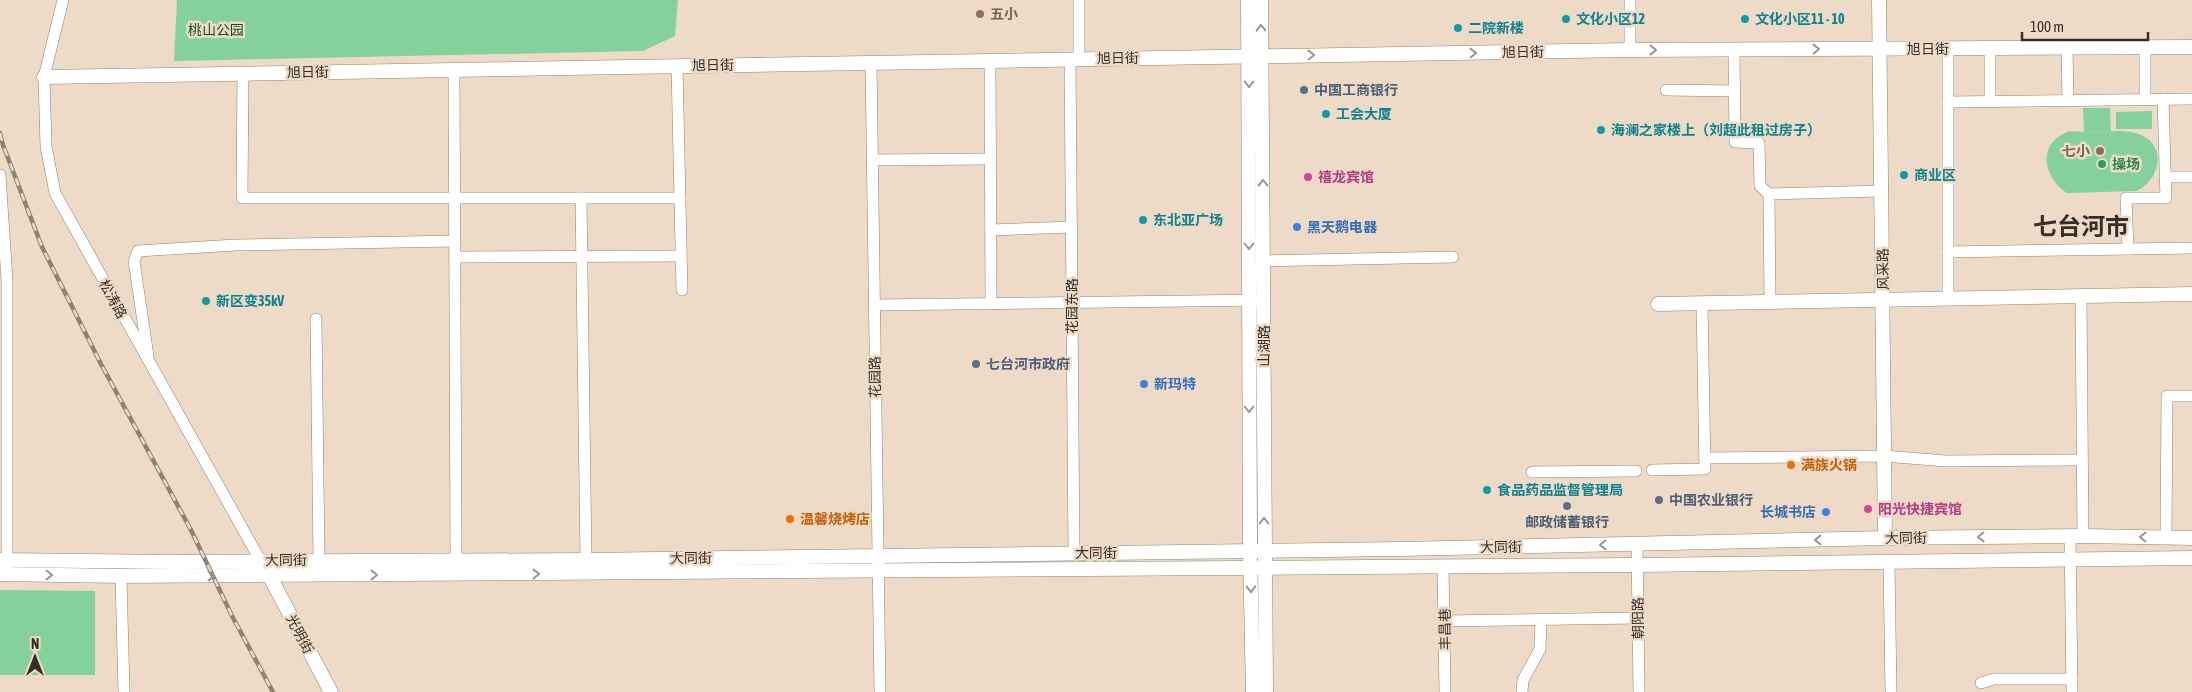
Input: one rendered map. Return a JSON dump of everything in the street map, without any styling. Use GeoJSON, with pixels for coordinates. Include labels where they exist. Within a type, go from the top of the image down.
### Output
{"type":"FeatureCollection","features":[{"type":"Feature","properties":{"kind":"main road","name":"山湖路"},"geometry":{"type":"LineString","coordinates":[[1248,0],[1255,56],[1264,300],[1253,692]]}},
{"type":"Feature","properties":{"kind":"main road","name":"山湖路"},"geometry":{"type":"LineString","coordinates":[[1257,550],[1249,300],[1255,56],[1261,0]]}},
{"type":"Feature","properties":{"kind":"main road","name":"风采路"},"geometry":{"type":"LineString","coordinates":[[1879,0],[1885,538]]}},
{"type":"Feature","properties":{"kind":"main road","name":"旭日街"},"geometry":{"type":"LineString","coordinates":[[44,76],[1630,50],[2192,48]]}},
{"type":"Feature","properties":{"kind":"main road"},"geometry":{"type":"LineString","coordinates":[[1658,304],[2192,294]]}},
{"type":"Feature","properties":{"kind":"main road","name":"大同街"},"geometry":{"type":"LineString","coordinates":[[3,560],[586,560],[1401,549],[1885,538],[2076,536],[2192,538]]}},
{"type":"Feature","properties":{"kind":"main road","name":"大同街"},"geometry":{"type":"LineString","coordinates":[[4,575],[269,576],[878,572],[2192,558]]}},
{"type":"Feature","properties":{"kind":"main road","name":"山湖路"},"geometry":{"type":"LineString","coordinates":[[1257,567],[1266,692]]}},
{"type":"Feature","properties":{"kind":"main road","name":"光明街"},"geometry":{"type":"LineString","coordinates":[[269,576],[331,692]]}},
{"type":"Feature","properties":{"kind":"street","name":"松涛路"},"geometry":{"type":"LineString","coordinates":[[63,0],[44,76],[46,146],[55,193],[269,576]]}},
{"type":"Feature","properties":{"kind":"street","name":"花园东路"},"geometry":{"type":"LineString","coordinates":[[1074,552],[1072,227],[1075,59],[1079,0]]}},
{"type":"Feature","properties":{"kind":"street"},"geometry":{"type":"LineString","coordinates":[[1630,0],[1630,50]]}},
{"type":"Feature","properties":{"kind":"street"},"geometry":{"type":"LineString","coordinates":[[1990,48],[1990,102]]}},
{"type":"Feature","properties":{"kind":"street"},"geometry":{"type":"LineString","coordinates":[[2067,48],[2068,101]]}},
{"type":"Feature","properties":{"kind":"street"},"geometry":{"type":"LineString","coordinates":[[2145,48],[2145,99]]}},
{"type":"Feature","properties":{"kind":"street"},"geometry":{"type":"LineString","coordinates":[[1948,49],[1948,299]]}},
{"type":"Feature","properties":{"kind":"street"},"geometry":{"type":"LineString","coordinates":[[1734,50],[1735,142],[1759,143],[1760,186],[1769,194],[1882,192]]}},
{"type":"Feature","properties":{"kind":"street"},"geometry":{"type":"LineString","coordinates":[[990,60],[991,304]]}},
{"type":"Feature","properties":{"kind":"street","name":"花园路"},"geometry":{"type":"LineString","coordinates":[[871,62],[880,692]]}},
{"type":"Feature","properties":{"kind":"street"},"geometry":{"type":"LineString","coordinates":[[677,66],[682,290]]}},
{"type":"Feature","properties":{"kind":"street"},"geometry":{"type":"LineString","coordinates":[[454,70],[456,559]]}},
{"type":"Feature","properties":{"kind":"street"},"geometry":{"type":"LineString","coordinates":[[243,73],[242,198],[680,198]]}},
{"type":"Feature","properties":{"kind":"street"},"geometry":{"type":"LineString","coordinates":[[1666,90],[1735,90]]}},
{"type":"Feature","properties":{"kind":"street"},"geometry":{"type":"LineString","coordinates":[[1948,102],[2192,98]]}},
{"type":"Feature","properties":{"kind":"street"},"geometry":{"type":"LineString","coordinates":[[2128,249],[2126,198],[2166,198],[2164,99]]}},
{"type":"Feature","properties":{"kind":"street"},"geometry":{"type":"LineString","coordinates":[[872,160],[990,158]]}},
{"type":"Feature","properties":{"kind":"street"},"geometry":{"type":"LineString","coordinates":[[0,175],[7,280],[4,575]]}},
{"type":"Feature","properties":{"kind":"street"},"geometry":{"type":"LineString","coordinates":[[2165,177],[2192,177]]}},
{"type":"Feature","properties":{"kind":"street"},"geometry":{"type":"LineString","coordinates":[[1769,194],[1770,303]]}},
{"type":"Feature","properties":{"kind":"street"},"geometry":{"type":"LineString","coordinates":[[581,198],[586,560]]}},
{"type":"Feature","properties":{"kind":"street"},"geometry":{"type":"LineString","coordinates":[[991,230],[1072,227]]}},
{"type":"Feature","properties":{"kind":"street"},"geometry":{"type":"LineString","coordinates":[[149,364],[134,261],[138,251],[214,248],[236,244],[455,241]]}},
{"type":"Feature","properties":{"kind":"street"},"geometry":{"type":"LineString","coordinates":[[1948,252],[2192,248]]}},
{"type":"Feature","properties":{"kind":"street"},"geometry":{"type":"LineString","coordinates":[[455,256],[681,256]]}},
{"type":"Feature","properties":{"kind":"street"},"geometry":{"type":"LineString","coordinates":[[1262,261],[1453,257]]}},
{"type":"Feature","properties":{"kind":"street"},"geometry":{"type":"LineString","coordinates":[[2072,692],[2071,560],[2076,536],[2082,460],[2081,296]]}},
{"type":"Feature","properties":{"kind":"street"},"geometry":{"type":"LineString","coordinates":[[874,305],[1264,300]]}},
{"type":"Feature","properties":{"kind":"street"},"geometry":{"type":"LineString","coordinates":[[1652,470],[1705,469],[1702,304]]}},
{"type":"Feature","properties":{"kind":"street"},"geometry":{"type":"LineString","coordinates":[[316,319],[319,560]]}},
{"type":"Feature","properties":{"kind":"street"},"geometry":{"type":"LineString","coordinates":[[2166,538],[2167,396],[2192,396]]}},
{"type":"Feature","properties":{"kind":"street"},"geometry":{"type":"LineString","coordinates":[[1705,458],[1884,456],[1946,461],[2082,460]]}},
{"type":"Feature","properties":{"kind":"street"},"geometry":{"type":"LineString","coordinates":[[1532,472],[1636,471]]}},
{"type":"Feature","properties":{"kind":"street","name":"朝阳路"},"geometry":{"type":"LineString","coordinates":[[1637,544],[1639,692]]}},
{"type":"Feature","properties":{"kind":"street"},"geometry":{"type":"LineString","coordinates":[[1889,562],[1891,692]]}},
{"type":"Feature","properties":{"kind":"street","name":"丰昌巷"},"geometry":{"type":"LineString","coordinates":[[1444,565],[1445,692]]}},
{"type":"Feature","properties":{"kind":"street"},"geometry":{"type":"LineString","coordinates":[[121,576],[124,692]]}},
{"type":"Feature","properties":{"kind":"street"},"geometry":{"type":"LineString","coordinates":[[1445,621],[1638,618]]}},
{"type":"Feature","properties":{"kind":"street"},"geometry":{"type":"LineString","coordinates":[[1522,692],[1523,680],[1540,649],[1541,620]]}},
{"type":"Feature","properties":{"kind":"street"},"geometry":{"type":"LineString","coordinates":[[1982,682],[1994,679],[2072,679]]}},
{"type":"Feature","properties":{"kind":"green space","name":"桃山公园"},"geometry":{"type":"Polygon","coordinates":[[[177,0],[678,0],[675,36],[643,51],[174,61],[177,0]]]}},
{"type":"Feature","properties":{"kind":"green space","name":"操场"},"geometry":{"type":"Polygon","coordinates":[[[2083,108],[2110,108],[2111,131],[2088,132],[2130,132],[2145,137],[2152,143],[2157,151],[2158,160],[2156,169],[2146,185],[2137,191],[2067,193],[2053,180],[2047,163],[2047,154],[2050,146],[2056,139],[2067,132],[2084,132],[2083,108]]]}},
{"type":"Feature","properties":{"kind":"green space"},"geometry":{"type":"Polygon","coordinates":[[[2152,111],[2152,129],[2116,129],[2116,112],[2152,111]]]}},
{"type":"Feature","properties":{"kind":"green space"},"geometry":{"type":"Polygon","coordinates":[[[0,590],[95,591],[95,675],[0,675],[0,590]]]}},
{"type":"Feature","properties":{"kind":"railway"},"geometry":{"type":"LineString","coordinates":[[0,133],[42,247],[101,364],[191,530],[232,616],[273,692]]}},
{"type":"Feature","properties":{"kind":"place","name":"五小"},"geometry":{"type":"Point","coordinates":[980,14]}},
{"type":"Feature","properties":{"kind":"place","name":"文化小区12"},"geometry":{"type":"Point","coordinates":[1566,19]}},
{"type":"Feature","properties":{"kind":"place","name":"文化小区11 - 10"},"geometry":{"type":"Point","coordinates":[1745,19]}},
{"type":"Feature","properties":{"kind":"place","name":"二院新楼"},"geometry":{"type":"Point","coordinates":[1458,28]}},
{"type":"Feature","properties":{"kind":"place","name":"中国工商银行"},"geometry":{"type":"Point","coordinates":[1304,90]}},
{"type":"Feature","properties":{"kind":"place","name":"工会大厦"},"geometry":{"type":"Point","coordinates":[1326,114]}},
{"type":"Feature","properties":{"kind":"place","name":"海澜之家楼上（刘超此租过房子）"},"geometry":{"type":"Point","coordinates":[1601,130]}},
{"type":"Feature","properties":{"kind":"place","name":"七小"},"geometry":{"type":"Point","coordinates":[2100,151]}},
{"type":"Feature","properties":{"kind":"place","name":"操场"},"geometry":{"type":"Point","coordinates":[2102,164]}},
{"type":"Feature","properties":{"kind":"place","name":"商业区"},"geometry":{"type":"Point","coordinates":[1904,175]}},
{"type":"Feature","properties":{"kind":"place","name":"禧龙宾馆"},"geometry":{"type":"Point","coordinates":[1308,177]}},
{"type":"Feature","properties":{"kind":"place","name":"东北亚广场"},"geometry":{"type":"Point","coordinates":[1143,220]}},
{"type":"Feature","properties":{"kind":"place","name":"黑天鹅电器"},"geometry":{"type":"Point","coordinates":[1297,227]}},
{"type":"Feature","properties":{"kind":"place","name":"新区变35kV"},"geometry":{"type":"Point","coordinates":[206,301]}},
{"type":"Feature","properties":{"kind":"place","name":"七台河市政府"},"geometry":{"type":"Point","coordinates":[976,364]}},
{"type":"Feature","properties":{"kind":"place","name":"新玛特"},"geometry":{"type":"Point","coordinates":[1144,384]}},
{"type":"Feature","properties":{"kind":"place","name":"满族火锅"},"geometry":{"type":"Point","coordinates":[1791,465]}},
{"type":"Feature","properties":{"kind":"place","name":"食品药品监督管理局"},"geometry":{"type":"Point","coordinates":[1487,490]}},
{"type":"Feature","properties":{"kind":"place","name":"中国农业银行"},"geometry":{"type":"Point","coordinates":[1659,500]}},
{"type":"Feature","properties":{"kind":"place","name":"邮政储蓄银行"},"geometry":{"type":"Point","coordinates":[1567,506]}},
{"type":"Feature","properties":{"kind":"place","name":"阳光快捷宾馆"},"geometry":{"type":"Point","coordinates":[1868,509]}},
{"type":"Feature","properties":{"kind":"place","name":"长城书店"},"geometry":{"type":"Point","coordinates":[1826,512]}},
{"type":"Feature","properties":{"kind":"place","name":"温馨烧烤店"},"geometry":{"type":"Point","coordinates":[790,519]}},
{"type":"Feature","properties":{"kind":"district","name":"七台河市"},"geometry":{"type":"Point","coordinates":[2081,227]}}]}
